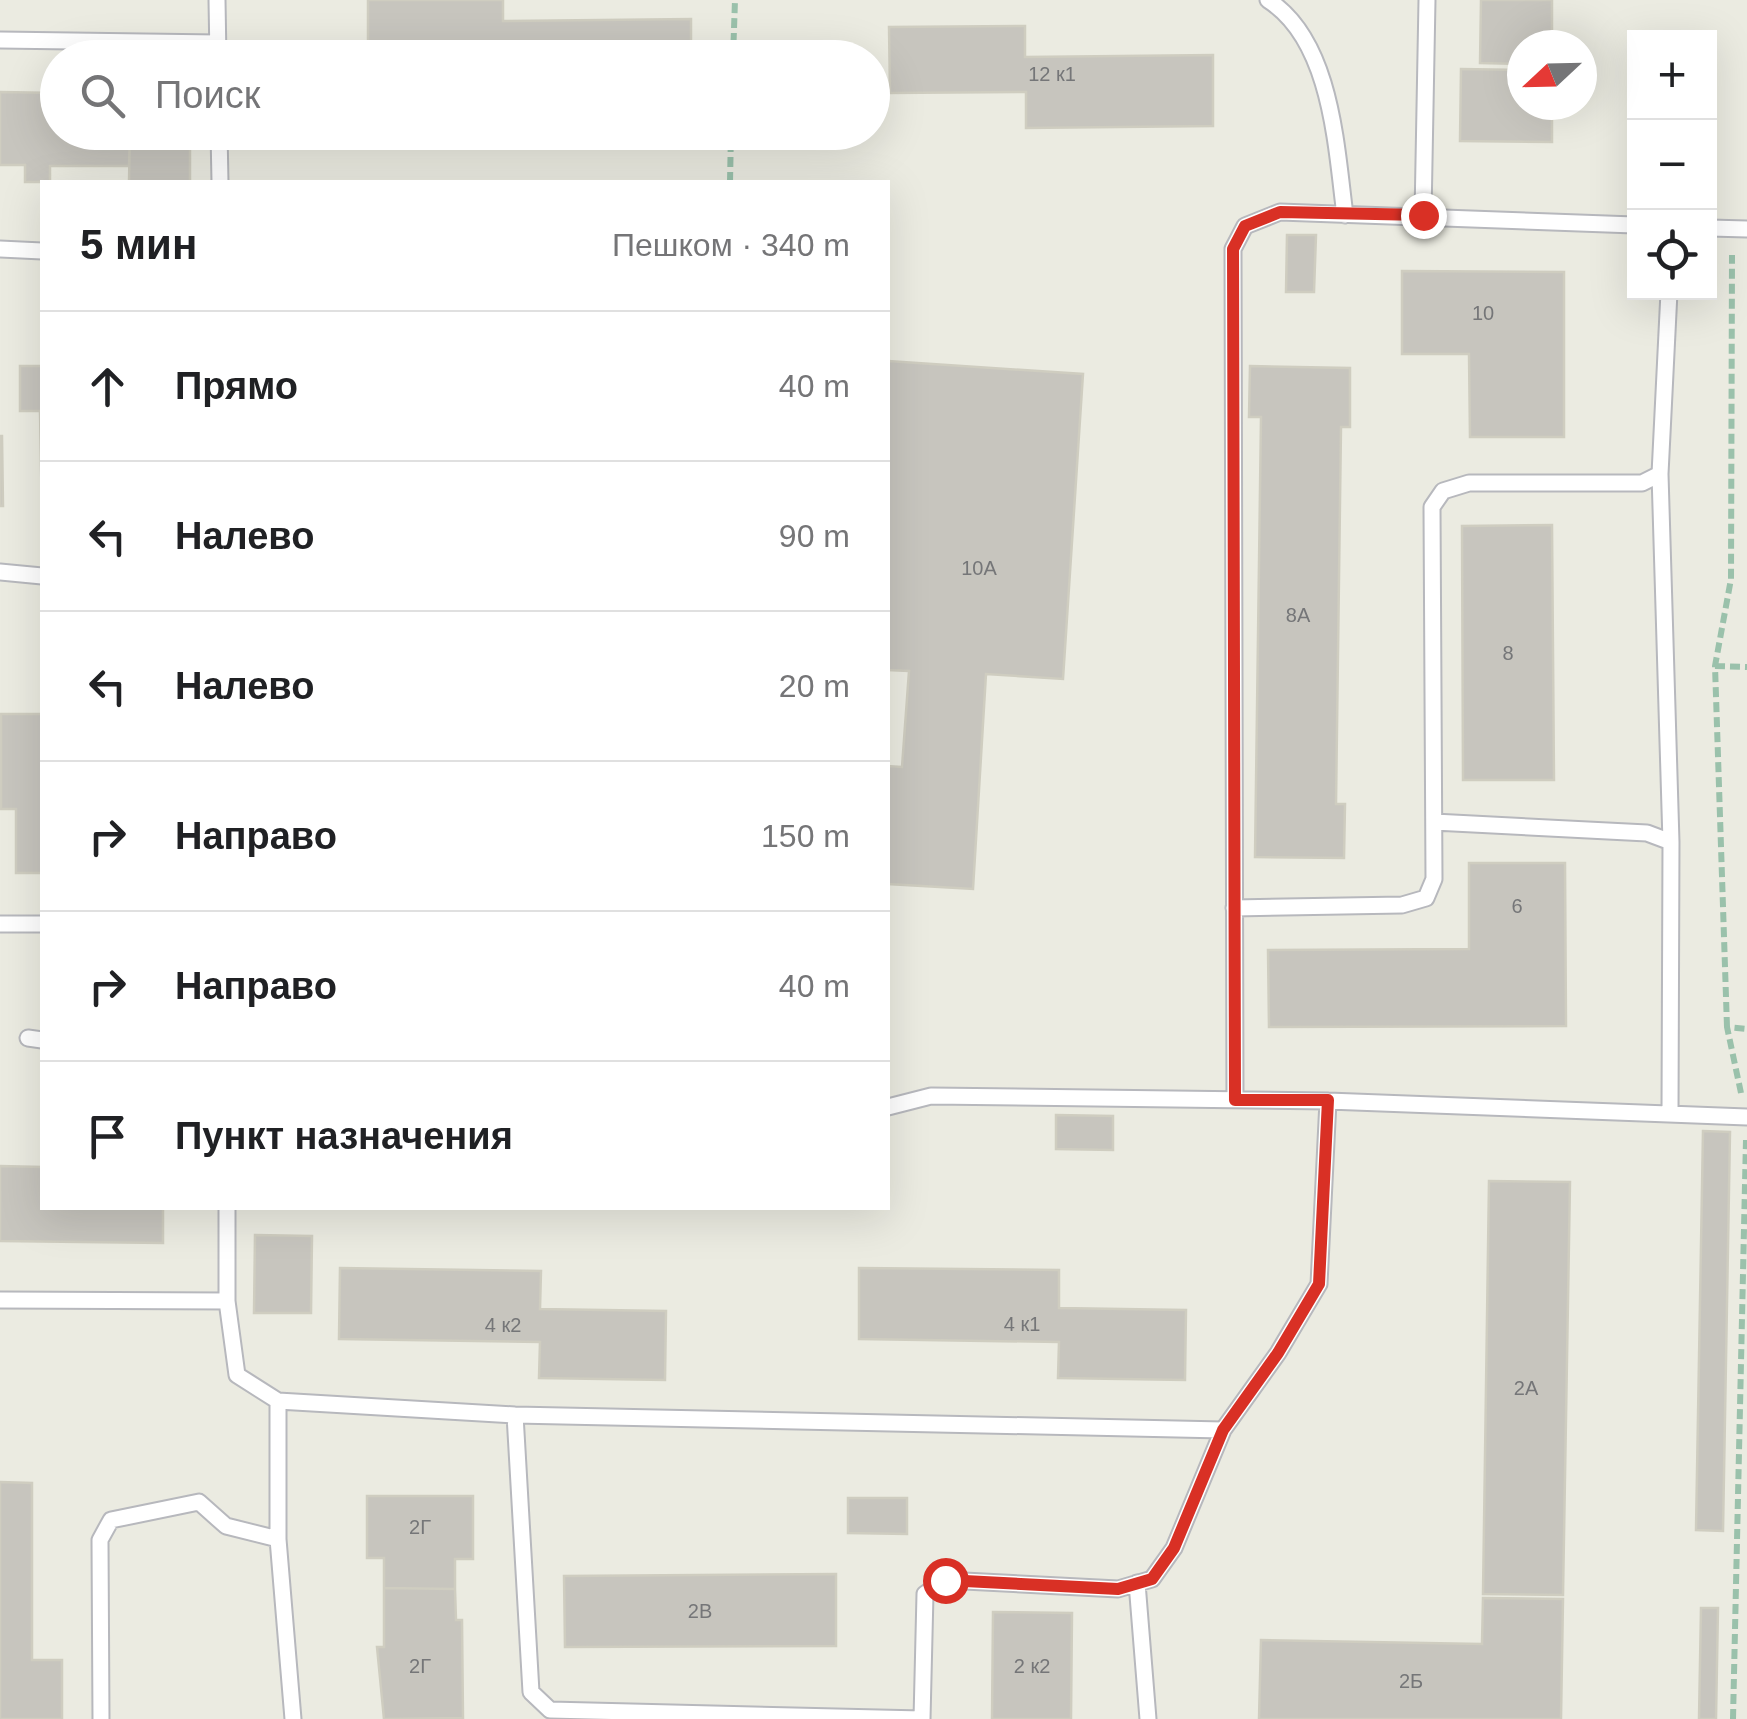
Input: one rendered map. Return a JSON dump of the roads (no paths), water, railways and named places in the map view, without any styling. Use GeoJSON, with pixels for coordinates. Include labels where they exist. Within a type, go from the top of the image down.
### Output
{"type":"FeatureCollection","features":[{"type":"Feature","properties":{"kind":"lane"},"geometry":{"type":"LineString","coordinates":[[218,0],[218,40]]}},
{"type":"Feature","properties":{"kind":"lane"},"geometry":{"type":"LineString","coordinates":[[1268,0],[1283,10],[1318,66],[1333,119],[1345,214]]}},
{"type":"Feature","properties":{"kind":"lane"},"geometry":{"type":"LineString","coordinates":[[1423,215],[1427,0]]}},
{"type":"Feature","properties":{"kind":"lane"},"geometry":{"type":"LineString","coordinates":[[0,40],[40,42]]}},
{"type":"Feature","properties":{"kind":"lane"},"geometry":{"type":"LineString","coordinates":[[219,150],[220,180]]}},
{"type":"Feature","properties":{"kind":"lane"},"geometry":{"type":"LineString","coordinates":[[1235,1100],[1233,249],[1245,226],[1280,212],[1627,225]]}},
{"type":"Feature","properties":{"kind":"lane"},"geometry":{"type":"LineString","coordinates":[[0,250],[40,251]]}},
{"type":"Feature","properties":{"kind":"lane"},"geometry":{"type":"LineString","coordinates":[[1668,300],[1660,474],[1670,842],[1670,1112]]}},
{"type":"Feature","properties":{"kind":"lane"},"geometry":{"type":"LineString","coordinates":[[1234,908],[1402,905],[1426,898],[1434,879],[1432,507],[1444,491],[1468,483],[1642,483],[1660,474]]}},
{"type":"Feature","properties":{"kind":"lane"},"geometry":{"type":"LineString","coordinates":[[0,572],[40,576]]}},
{"type":"Feature","properties":{"kind":"lane"},"geometry":{"type":"LineString","coordinates":[[1434,822],[1647,833],[1670,842]]}},
{"type":"Feature","properties":{"kind":"lane"},"geometry":{"type":"LineString","coordinates":[[0,924],[40,924]]}},
{"type":"Feature","properties":{"kind":"lane"},"geometry":{"type":"LineString","coordinates":[[890,1106],[931,1096],[1328,1100],[1747,1116]]}},
{"type":"Feature","properties":{"kind":"lane"},"geometry":{"type":"LineString","coordinates":[[514,1414],[531,1692],[550,1710],[582,1715],[922,1719],[925,1594],[945,1580],[1118,1589],[1152,1579],[1174,1548],[1223,1430],[1278,1353],[1319,1284],[1328,1100]]}},
{"type":"Feature","properties":{"kind":"lane"},"geometry":{"type":"LineString","coordinates":[[228,1210],[226,1301],[238,1375],[278,1401],[514,1414],[1223,1430]]}},
{"type":"Feature","properties":{"kind":"lane"},"geometry":{"type":"LineString","coordinates":[[0,1300],[226,1301]]}},
{"type":"Feature","properties":{"kind":"lane"},"geometry":{"type":"LineString","coordinates":[[278,1401],[278,1539],[292,1719]]}},
{"type":"Feature","properties":{"kind":"lane"},"geometry":{"type":"LineString","coordinates":[[101,1719],[100,1540],[111,1520],[199,1502],[226,1526],[278,1539]]}},
{"type":"Feature","properties":{"kind":"lane"},"geometry":{"type":"LineString","coordinates":[[1137,1583],[1148,1719]]}}]}
